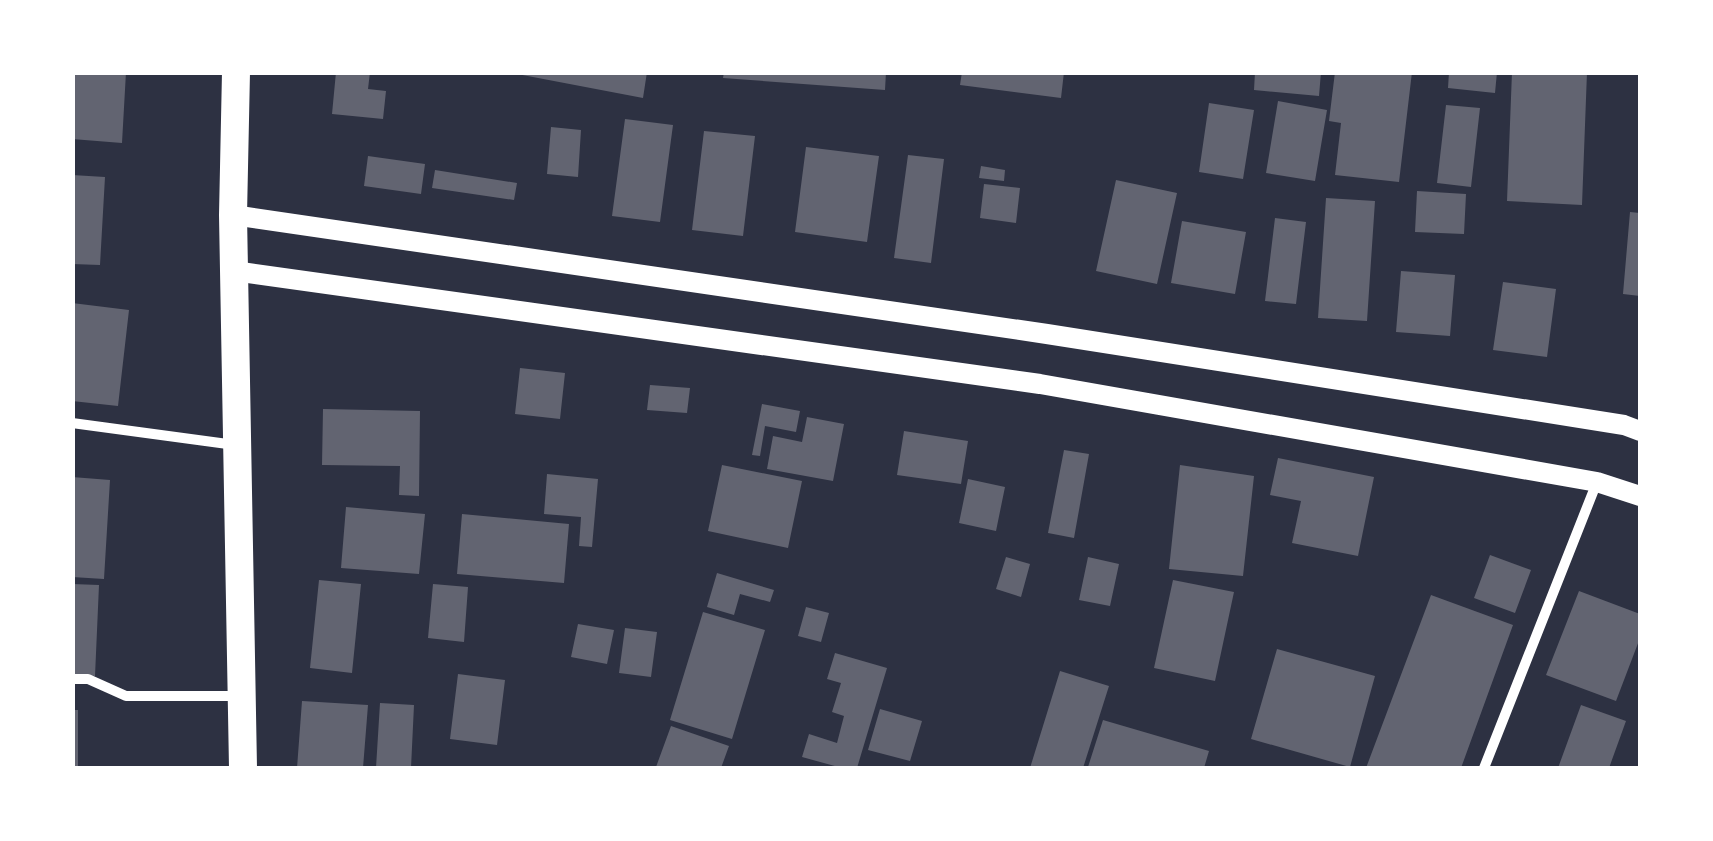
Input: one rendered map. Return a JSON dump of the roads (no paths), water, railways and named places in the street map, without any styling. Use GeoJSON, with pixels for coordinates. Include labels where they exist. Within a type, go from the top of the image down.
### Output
{"type":"FeatureCollection","features":[{"type":"Feature","properties":{"kind":"highway"},"geometry":{"type":"LineString","coordinates":[[236,72],[233,214],[242,768]]}},
{"type":"Feature","properties":{"kind":"main road"},"geometry":{"type":"LineString","coordinates":[[233,214],[1028,332],[1640,430]]}},
{"type":"Feature","properties":{"kind":"main road"},"geometry":{"type":"LineString","coordinates":[[234,270],[1040,384],[1597,482],[1640,496]]}},
{"type":"Feature","properties":{"kind":"street"},"geometry":{"type":"LineString","coordinates":[[72,423],[236,445]]}},
{"type":"Feature","properties":{"kind":"street"},"geometry":{"type":"LineString","coordinates":[[1484,768],[1597,482]]}},
{"type":"Feature","properties":{"kind":"street"},"geometry":{"type":"LineString","coordinates":[[72,679],[88,679],[126,696],[241,696]]}}]}
